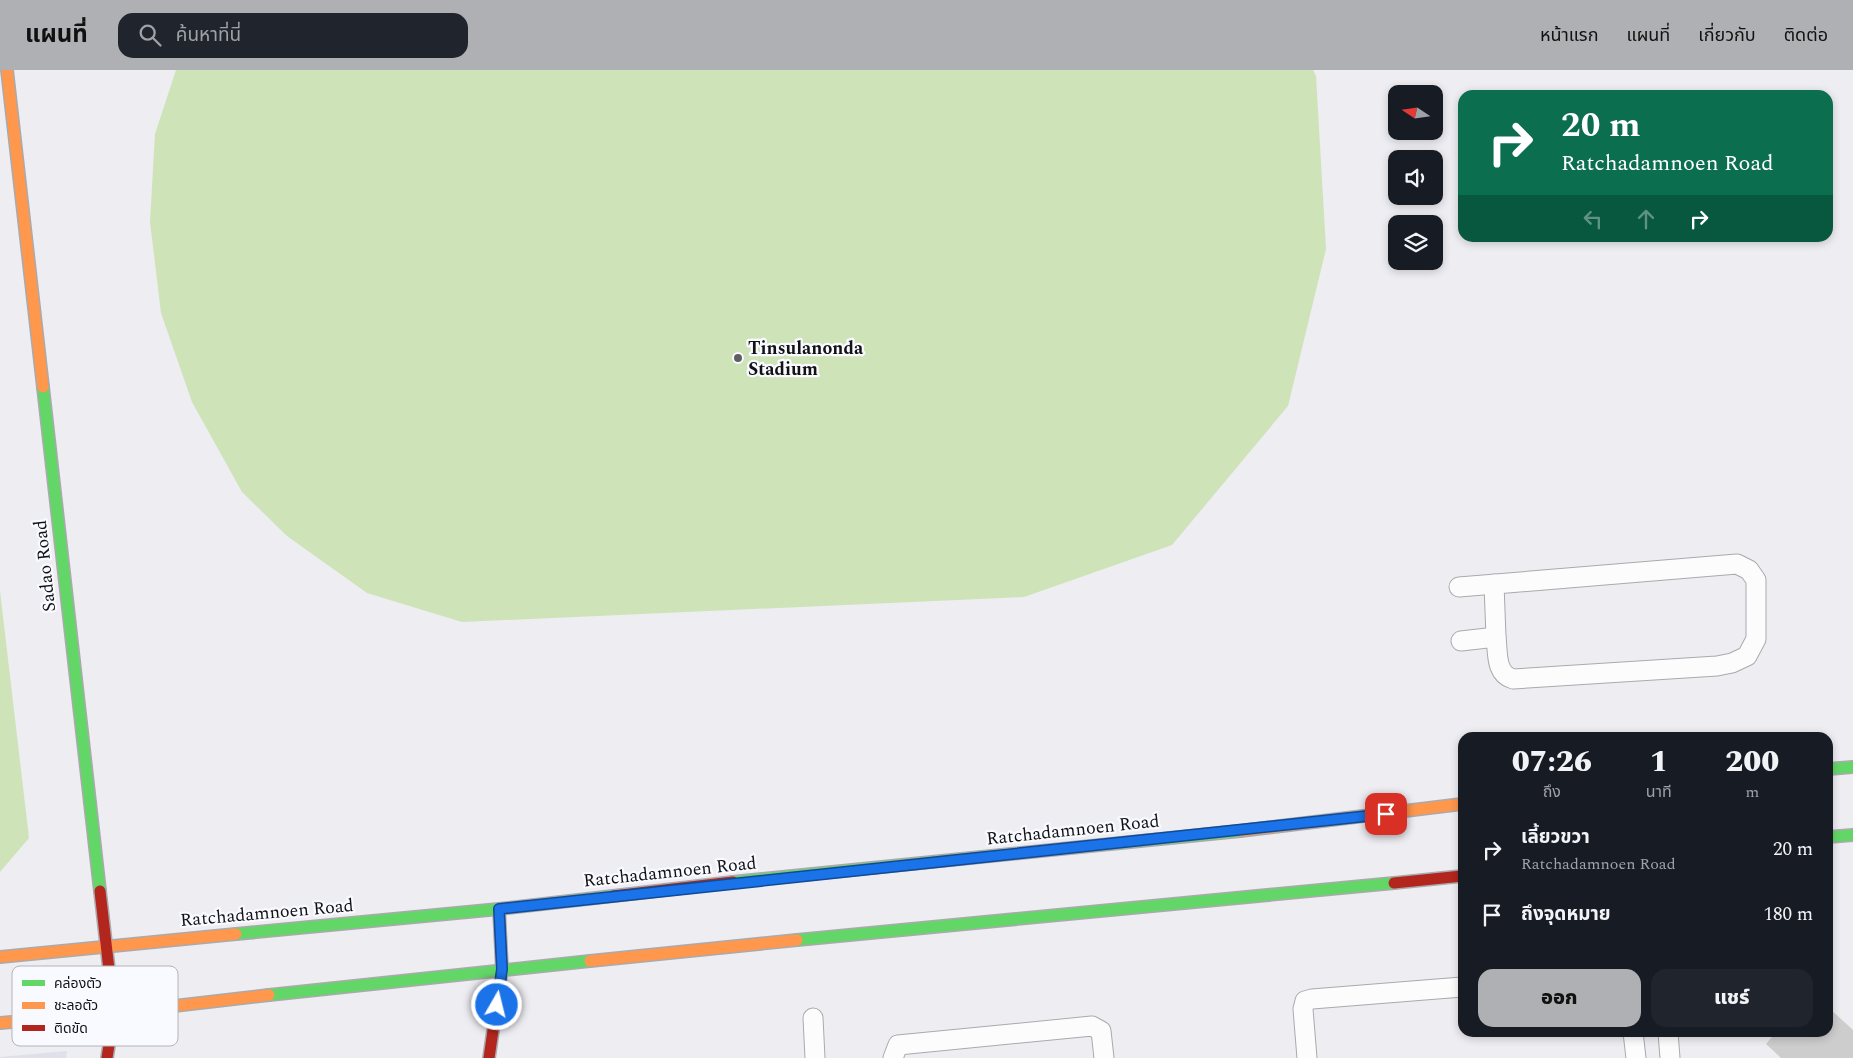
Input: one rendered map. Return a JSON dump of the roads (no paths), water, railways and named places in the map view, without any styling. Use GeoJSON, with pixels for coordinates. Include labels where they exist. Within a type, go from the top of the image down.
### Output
{"type":"FeatureCollection","features":[{"type":"Feature","properties":{"kind":"street","name":"Sadao Road"},"geometry":{"type":"LineString","coordinates":[[7,70],[108,966]]}},
{"type":"Feature","properties":{"kind":"street"},"geometry":{"type":"LineString","coordinates":[[1833,769],[1853,767]]}},
{"type":"Feature","properties":{"kind":"street","name":"Ratchadamnoen Road"},"geometry":{"type":"LineString","coordinates":[[0,956],[499,909],[763,879],[1233,832],[1458,804]]}},
{"type":"Feature","properties":{"kind":"street"},"geometry":{"type":"LineString","coordinates":[[1833,837],[1853,835]]}},
{"type":"Feature","properties":{"kind":"street"},"geometry":{"type":"LineString","coordinates":[[178,1006],[502,969],[1458,876]]}},
{"type":"Feature","properties":{"kind":"street"},"geometry":{"type":"LineString","coordinates":[[489,1058],[502,969],[499,909]]}},
{"type":"Feature","properties":{"kind":"lane"},"geometry":{"type":"LineString","coordinates":[[1459,587],[1494,584],[1737,564],[1750,570],[1756,580],[1756,639],[1748,656],[1732,663],[1717,666],[1514,679],[1507,677],[1500,669],[1496,637],[1494,584]]}},
{"type":"Feature","properties":{"kind":"lane"},"geometry":{"type":"LineString","coordinates":[[1461,641],[1496,637]]}},
{"type":"Feature","properties":{"kind":"lane"},"geometry":{"type":"LineString","coordinates":[[1307,1058],[1303,1009],[1305,1001],[1458,988]]}},
{"type":"Feature","properties":{"kind":"lane"},"geometry":{"type":"LineString","coordinates":[[813,1018],[815,1058]]}},
{"type":"Feature","properties":{"kind":"lane"},"geometry":{"type":"LineString","coordinates":[[893,1058],[898,1045],[1092,1026],[1101,1031],[1104,1058]]}},
{"type":"Feature","properties":{"kind":"lane"},"geometry":{"type":"LineString","coordinates":[[1634,1037],[1636,1058]]}},
{"type":"Feature","properties":{"kind":"lane"},"geometry":{"type":"LineString","coordinates":[[1668,1037],[1670,1058]]}},
{"type":"Feature","properties":{"kind":"place","name":"Tinsulanonda Stadium"},"geometry":{"type":"Point","coordinates":[738,358]}}]}
